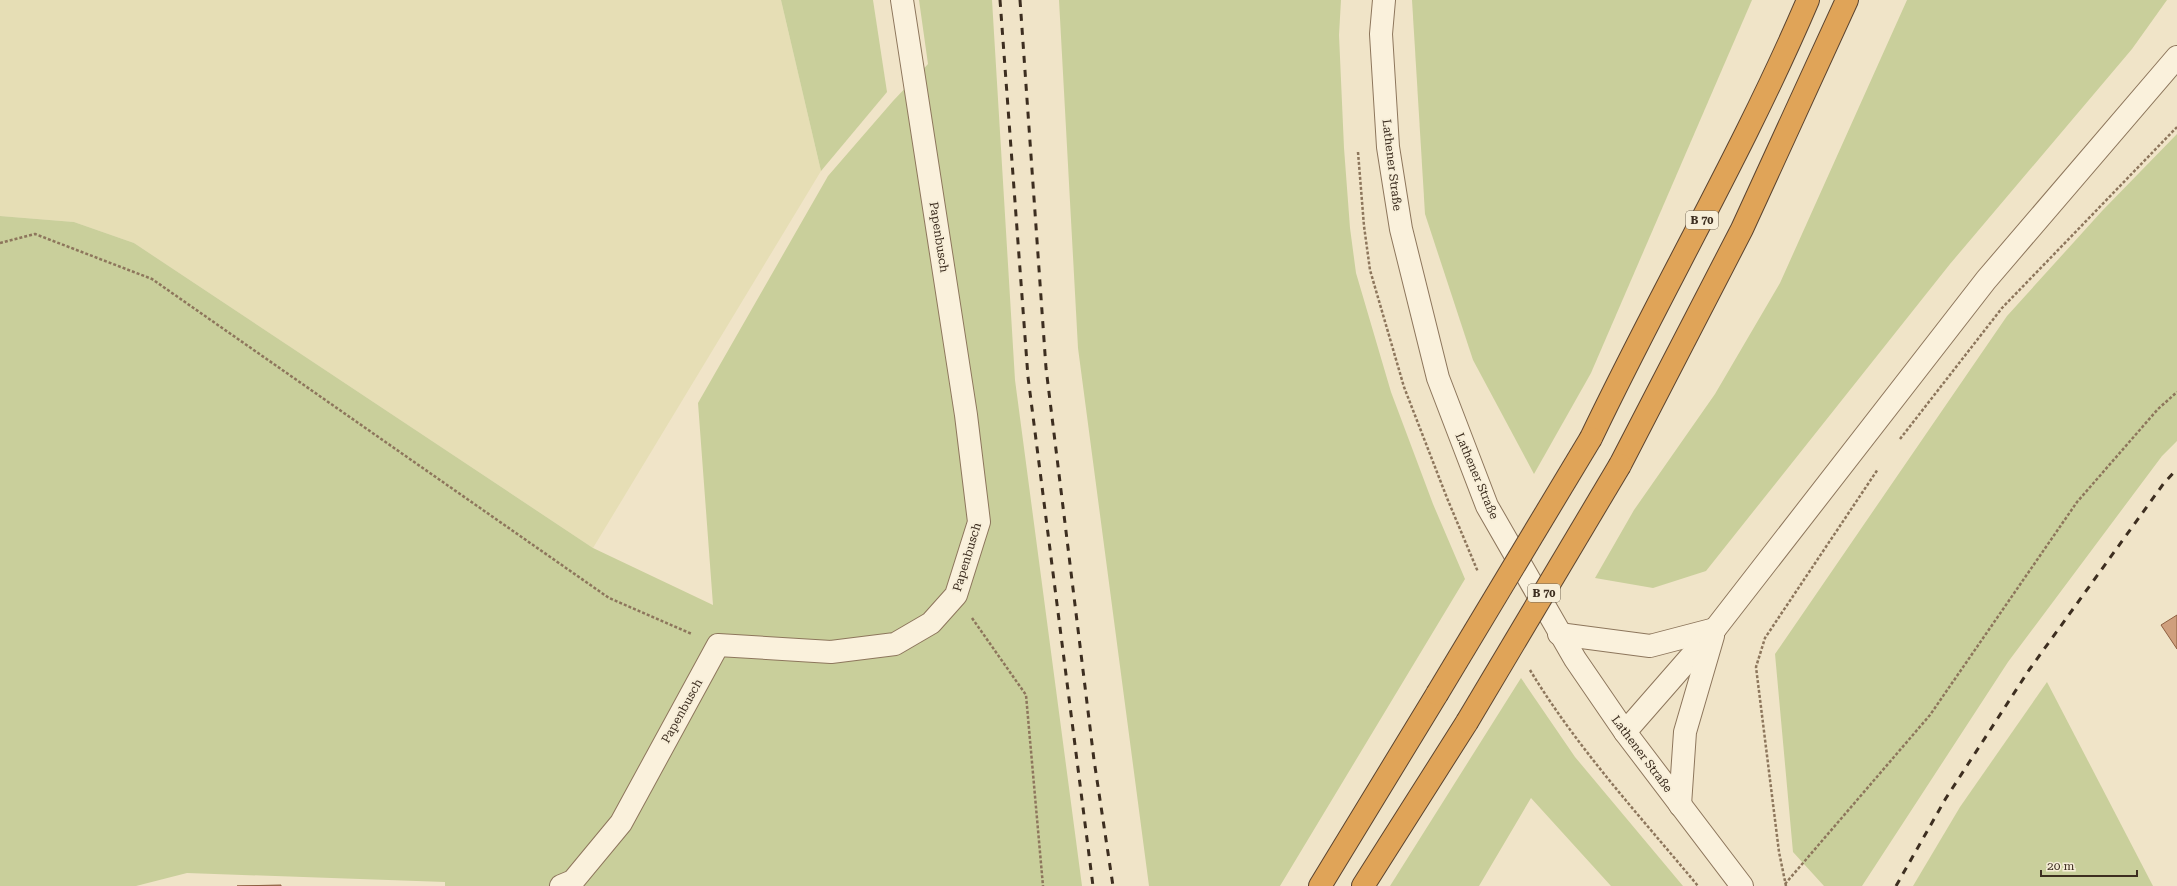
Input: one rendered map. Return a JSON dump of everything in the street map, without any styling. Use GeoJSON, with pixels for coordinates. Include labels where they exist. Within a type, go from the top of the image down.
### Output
{"type":"FeatureCollection","features":[{"type":"Feature","properties":{"kind":"highway","name":"B 70"},"geometry":{"type":"LineString","coordinates":[[1320,886],[1591,438],[1626,366],[1710,203],[1791,39],[1808,0]]}},
{"type":"Feature","properties":{"kind":"highway","name":"B 70"},"geometry":{"type":"LineString","coordinates":[[1363,886],[1467,722],[1620,465],[1742,229],[1848,4]]}},
{"type":"Feature","properties":{"kind":"street","name":"Papenbusch"},"geometry":{"type":"LineString","coordinates":[[560,886],[573,881],[621,823],[718,645],[831,652],[895,644],[931,623],[956,595],[979,522],[966,415],[902,0]]}},
{"type":"Feature","properties":{"kind":"street","name":"Lathener Straße"},"geometry":{"type":"LineString","coordinates":[[1384,0],[1381,34],[1388,147],[1401,229],[1438,378],[1487,506],[1559,634],[1625,732],[1742,886]]}},
{"type":"Feature","properties":{"kind":"street"},"geometry":{"type":"LineString","coordinates":[[1625,732],[1715,629],[1986,280],[2177,57]]}},
{"type":"Feature","properties":{"kind":"street"},"geometry":{"type":"LineString","coordinates":[[1559,634],[1650,646],[1715,629]]}},
{"type":"Feature","properties":{"kind":"street"},"geometry":{"type":"LineString","coordinates":[[1680,805],[1685,732],[1715,629]]}},
{"type":"Feature","properties":{"kind":"path"},"geometry":{"type":"LineString","coordinates":[[1896,445],[2002,308],[2177,127]]}},
{"type":"Feature","properties":{"kind":"path"},"geometry":{"type":"LineString","coordinates":[[0,243],[35,234],[152,279],[609,598],[718,645]]}},
{"type":"Feature","properties":{"kind":"path"},"geometry":{"type":"LineString","coordinates":[[1786,885],[1930,715],[2077,502],[2158,409],[2177,392]]}},
{"type":"Feature","properties":{"kind":"path"},"geometry":{"type":"LineString","coordinates":[[1786,885],[1779,852],[1756,667],[1765,638],[1882,464]]}},
{"type":"Feature","properties":{"kind":"path"},"geometry":{"type":"LineString","coordinates":[[956,595],[1026,695],[1043,886]]}},
{"type":"Feature","properties":{"kind":"shaded area"},"geometry":{"type":"Polygon","coordinates":[[[0,0],[781,0],[821,171],[593,548],[134,243],[74,222],[0,216],[0,0]]]}},
{"type":"Feature","properties":{"kind":"green space"},"geometry":{"type":"Polygon","coordinates":[[[781,0],[873,0],[887,92],[821,171],[781,0]]]}},
{"type":"Feature","properties":{"kind":"green space"},"geometry":{"type":"Polygon","coordinates":[[[919,0],[992,0],[1015,380],[1082,886],[445,886],[445,882],[187,873],[136,886],[0,886],[0,216],[74,222],[134,243],[593,548],[713,605],[698,403],[828,176],[893,101],[928,64],[919,0]]]}},
{"type":"Feature","properties":{"kind":"green space"},"geometry":{"type":"Polygon","coordinates":[[[1059,0],[1341,0],[1339,35],[1344,148],[1350,228],[1356,273],[1391,392],[1433,504],[1465,579],[1280,886],[1149,886],[1078,348],[1059,0]]]}},
{"type":"Feature","properties":{"kind":"green space"},"geometry":{"type":"Polygon","coordinates":[[[1412,0],[1752,0],[1591,373],[1534,474],[1473,360],[1425,214],[1412,0]]]}},
{"type":"Feature","properties":{"kind":"green space"},"geometry":{"type":"Polygon","coordinates":[[[1907,0],[2167,0],[2132,49],[1950,264],[1706,571],[1653,588],[1595,578],[1634,510],[1715,394],[1780,283],[1907,0]]]}},
{"type":"Feature","properties":{"kind":"green space"},"geometry":{"type":"Polygon","coordinates":[[[2177,134],[2177,441],[2162,456],[2008,662],[1862,886],[1824,886],[1793,852],[1775,654],[2007,316],[2102,211],[2177,134]]]}},
{"type":"Feature","properties":{"kind":"green space"},"geometry":{"type":"Polygon","coordinates":[[[1521,678],[1575,757],[1683,886],[1611,886],[1531,798],[1479,886],[1390,886],[1521,678]]]}},
{"type":"Feature","properties":{"kind":"green space"},"geometry":{"type":"Polygon","coordinates":[[[2047,682],[2153,886],[1913,886],[1960,807],[2047,682]]]}},
{"type":"Feature","properties":{"kind":"building"},"geometry":{"type":"Polygon","coordinates":[[[2177,615],[2177,649],[2161,625],[2177,615]]]}},
{"type":"Feature","properties":{"kind":"building"},"geometry":{"type":"Polygon","coordinates":[[[281,885],[281,886],[237,886],[281,885]]]}},
{"type":"Feature","properties":{"kind":"railway"},"geometry":{"type":"LineString","coordinates":[[1000,0],[1028,377],[1093,886]]}},
{"type":"Feature","properties":{"kind":"railway"},"geometry":{"type":"LineString","coordinates":[[1020,0],[1046,368],[1094,760],[1113,886]]}},
{"type":"Feature","properties":{"kind":"railway"},"geometry":{"type":"LineString","coordinates":[[1896,886],[1946,798],[2029,670],[2164,483],[2177,469]]}}]}
